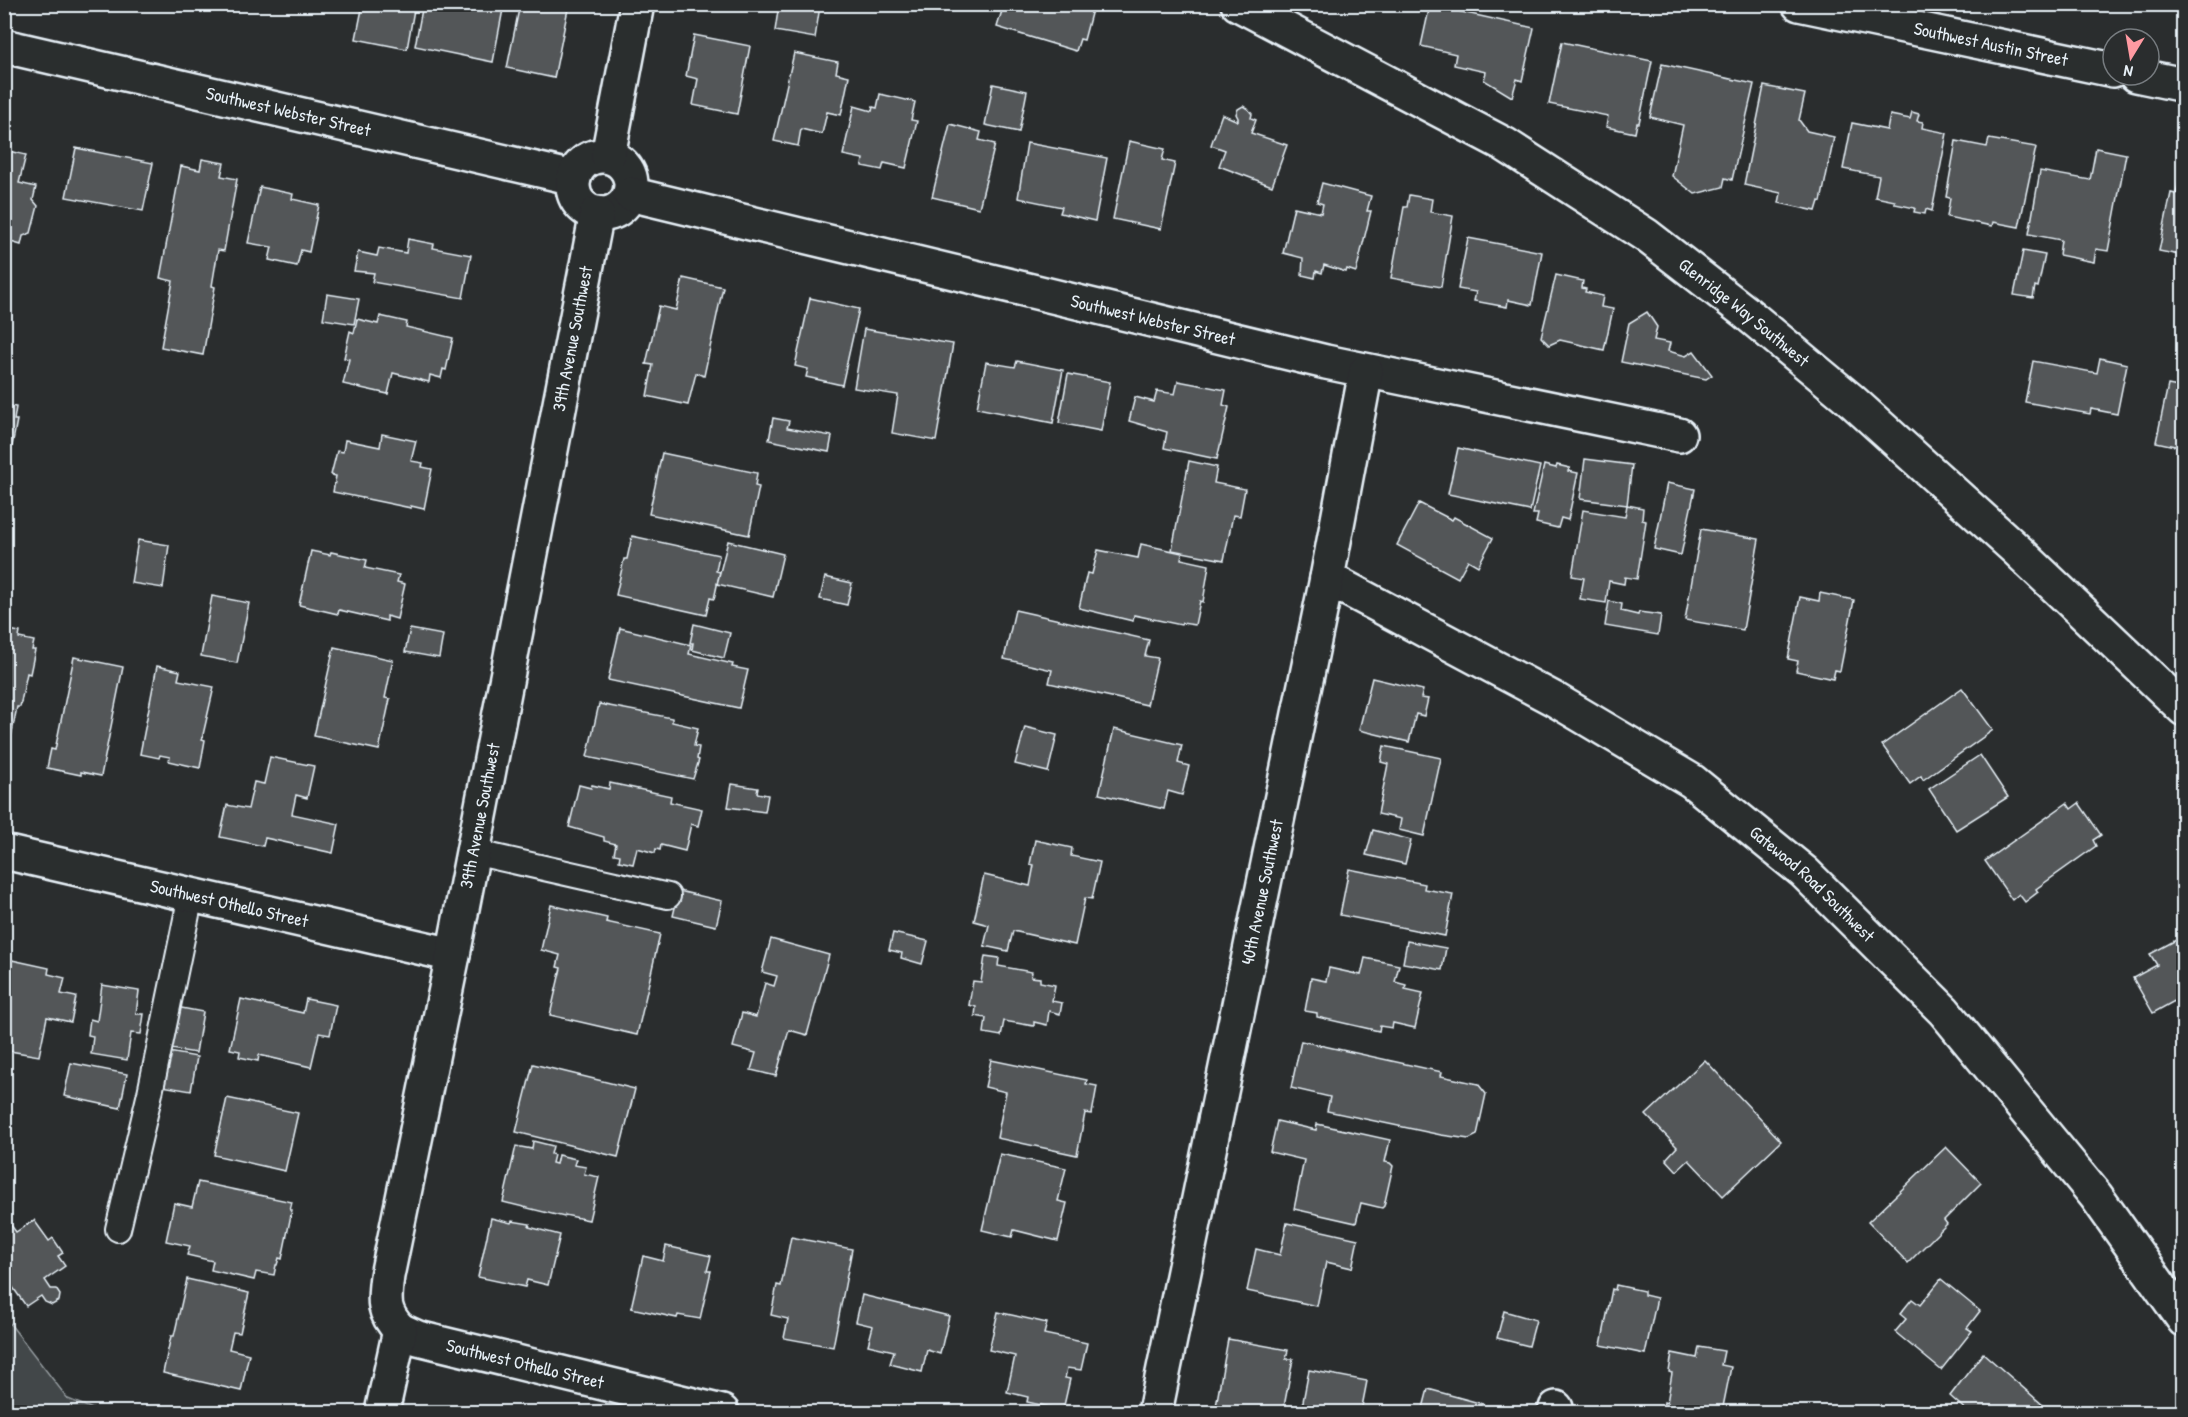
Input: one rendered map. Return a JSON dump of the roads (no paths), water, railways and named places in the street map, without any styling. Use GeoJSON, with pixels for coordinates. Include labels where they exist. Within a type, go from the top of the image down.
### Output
{"type":"FeatureCollection","features":[{"type":"Feature","properties":{"kind":"street"},"geometry":{"type":"LineString","coordinates":[[608,156],[637,4]]}},
{"type":"Feature","properties":{"kind":"street","name":"Glenridge Way Southwest"},"geometry":{"type":"LineString","coordinates":[[1238,4],[1504,144],[1647,236],[1744,311],[1851,400],[2018,551],[2184,710]]}},
{"type":"Feature","properties":{"kind":"street","name":"Southwest Austin Street"},"geometry":{"type":"LineString","coordinates":[[1799,4],[1832,9],[2101,67]]}},
{"type":"Feature","properties":{"kind":"street","name":"Southwest Webster Street"},"geometry":{"type":"LineString","coordinates":[[4,46],[574,178]]}},
{"type":"Feature","properties":{"kind":"street"},"geometry":{"type":"LineString","coordinates":[[2161,80],[2184,85]]}},
{"type":"Feature","properties":{"kind":"street"},"geometry":{"type":"LineString","coordinates":[[602,155],[608,156],[620,161],[631,176],[630,194],[626,203],[619,209],[610,213],[590,212],[576,198],[573,188],[574,178],[584,161],[602,155]]}},
{"type":"Feature","properties":{"kind":"street","name":"Southwest Webster Street"},"geometry":{"type":"LineString","coordinates":[[630,194],[1366,371],[1679,435]]}},
{"type":"Feature","properties":{"kind":"street","name":"39th Avenue Southwest"},"geometry":{"type":"LineString","coordinates":[[400,1330],[390,1319],[385,1301],[387,1276],[453,955],[597,213]]}},
{"type":"Feature","properties":{"kind":"street","name":"40th Avenue Southwest"},"geometry":{"type":"LineString","coordinates":[[1155,1413],[1327,578],[1366,371]]}},
{"type":"Feature","properties":{"kind":"street","name":"Gatewood Road Southwest"},"geometry":{"type":"LineString","coordinates":[[1327,578],[1554,699],[1692,781],[1804,872],[1944,1011],[2096,1196],[2184,1320]]}},
{"type":"Feature","properties":{"kind":"street","name":"Southwest Othello Street"},"geometry":{"type":"LineString","coordinates":[[4,852],[453,955]]}},
{"type":"Feature","properties":{"kind":"street"},"geometry":{"type":"LineString","coordinates":[[381,1413],[400,1330]]}},
{"type":"Feature","properties":{"kind":"street","name":"Southwest Othello Street"},"geometry":{"type":"LineString","coordinates":[[400,1330],[418,1338],[722,1413]]}},
{"type":"Feature","properties":{"kind":"lane"},"geometry":{"type":"LineString","coordinates":[[473,852],[668,896]]}},
{"type":"Feature","properties":{"kind":"lane"},"geometry":{"type":"LineString","coordinates":[[118,1230],[150,1093],[190,895]]}}]}
